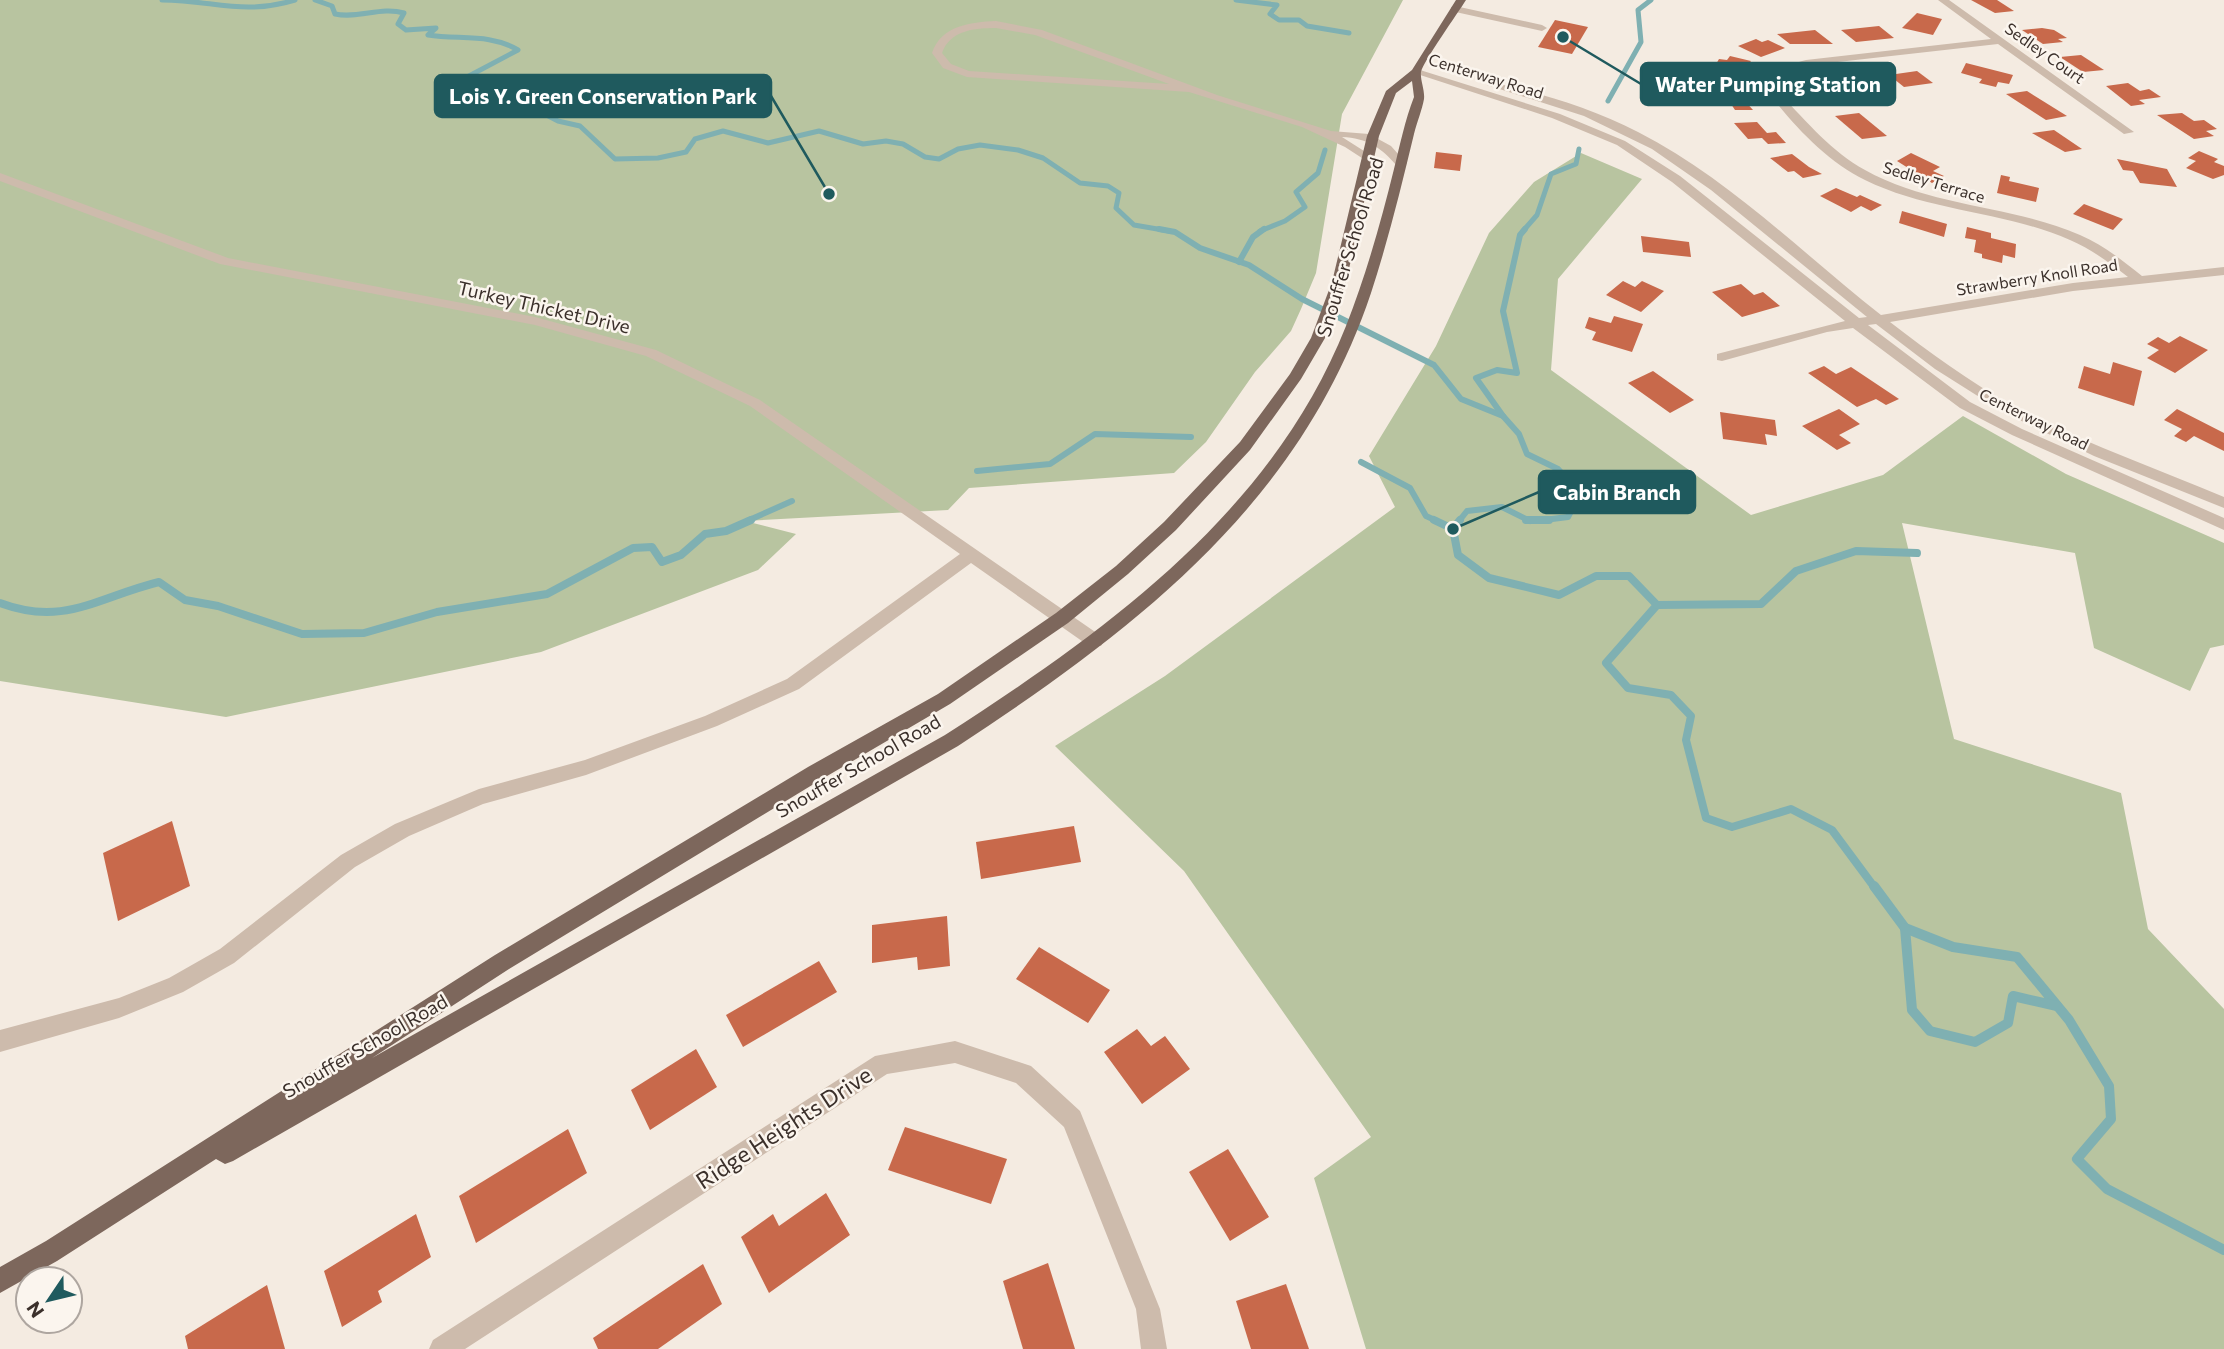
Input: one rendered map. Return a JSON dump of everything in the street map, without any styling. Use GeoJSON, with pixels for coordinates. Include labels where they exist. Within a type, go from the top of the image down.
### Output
{"type":"FeatureCollection","features":[{"type":"Feature","properties":{"kind":"main road","name":"Snouffer School Road"},"geometry":{"type":"LineString","coordinates":[[49,1253],[502,962],[814,773],[944,699],[1062,618],[1170,526],[1226,467],[1278,403],[1318,338],[1339,282],[1373,136],[1391,91],[1416,72],[1458,4]]}},
{"type":"Feature","properties":{"kind":"main road","name":"Snouffer School Road"},"geometry":{"type":"LineString","coordinates":[[0,1281],[968,730],[1095,641],[1170,579],[1231,519],[1294,441],[1342,355],[1365,297],[1419,97],[1416,72]]}},
{"type":"Feature","properties":{"kind":"street","name":"Sedley Court"},"geometry":{"type":"LineString","coordinates":[[1943,0],[2129,132]]}},
{"type":"Feature","properties":{"kind":"street"},"geometry":{"type":"LineString","coordinates":[[1458,4],[1542,28]]}},
{"type":"Feature","properties":{"kind":"street"},"geometry":{"type":"LineString","coordinates":[[1192,89],[967,74],[947,65],[937,53],[945,38],[966,28],[1007,25],[1164,76],[1192,89],[1331,133],[1373,136],[1390,148],[1401,164]]}},
{"type":"Feature","properties":{"kind":"street","name":"Sedley Terrace"},"geometry":{"type":"LineString","coordinates":[[2000,41],[1810,62],[1792,66],[1776,78],[1773,86],[1776,96],[1833,155],[1870,178],[1937,201],[2067,234],[2103,251],[2138,279]]}},
{"type":"Feature","properties":{"kind":"street","name":"Centerway Road"},"geometry":{"type":"LineString","coordinates":[[1416,72],[1532,94],[1593,115],[1626,131],[1676,160],[1880,319],[1979,392],[2041,424],[2224,503]]}},
{"type":"Feature","properties":{"kind":"street","name":"Centerway Road"},"geometry":{"type":"LineString","coordinates":[[1416,72],[1556,116],[1621,143],[1676,179],[1856,323],[1965,405],[2017,432],[2224,524]]}},
{"type":"Feature","properties":{"kind":"street"},"geometry":{"type":"LineString","coordinates":[[1331,133],[1369,158]]}},
{"type":"Feature","properties":{"kind":"street","name":"Turkey Thicket Drive"},"geometry":{"type":"LineString","coordinates":[[0,177],[225,261],[535,321],[601,337],[651,353],[755,403],[1095,641]]}},
{"type":"Feature","properties":{"kind":"street","name":"Strawberry Knoll Road"},"geometry":{"type":"LineString","coordinates":[[1722,356],[1826,328],[2073,286],[2224,271]]}},
{"type":"Feature","properties":{"kind":"street"},"geometry":{"type":"LineString","coordinates":[[0,1041],[119,1008],[176,985],[227,956],[348,862],[402,830],[479,797],[586,767],[711,721],[793,684],[970,555]]}},
{"type":"Feature","properties":{"kind":"street","name":"Ridge Heights Drive"},"geometry":{"type":"LineString","coordinates":[[442,1349],[883,1064],[955,1052],[1023,1074],[1072,1119],[1148,1309],[1154,1349]]}},
{"type":"Feature","properties":{"kind":"green space"},"geometry":{"type":"Polygon","coordinates":[[[0,0],[1403,0],[1342,114],[1316,273],[1291,331],[1255,372],[1206,442],[1174,473],[969,488],[948,510],[745,521],[796,534],[758,570],[541,652],[226,717],[0,681],[0,0]]]}},
{"type":"Feature","properties":{"kind":"green space"},"geometry":{"type":"Polygon","coordinates":[[[1581,153],[1642,179],[1558,279],[1551,370],[1751,515],[1883,475],[1963,416],[2066,474],[2224,543],[2224,645],[2210,648],[2190,691],[2094,648],[2075,553],[1902,523],[1954,739],[2121,793],[2148,929],[2224,1009],[2224,1349],[1366,1349],[1314,1178],[1371,1137],[1184,871],[1055,746],[1165,676],[1395,507],[1369,456],[1436,346],[1489,233],[1534,182],[1581,153]]]}},
{"type":"Feature","properties":{"kind":"building"},"geometry":{"type":"Polygon","coordinates":[[[1971,0],[1997,0],[2014,11],[1995,13],[1971,0]]]}},
{"type":"Feature","properties":{"kind":"building"},"geometry":{"type":"Polygon","coordinates":[[[1917,13],[1942,19],[1933,35],[1902,28],[1917,13]]]}},
{"type":"Feature","properties":{"kind":"building"},"geometry":{"type":"Polygon","coordinates":[[[1555,20],[1588,27],[1572,54],[1538,47],[1555,20]]]}},
{"type":"Feature","properties":{"kind":"building"},"geometry":{"type":"Polygon","coordinates":[[[1879,26],[1894,38],[1856,42],[1841,30],[1879,26]]]}},
{"type":"Feature","properties":{"kind":"building"},"geometry":{"type":"Polygon","coordinates":[[[1815,30],[1833,44],[1790,44],[1777,34],[1815,30]]]}},
{"type":"Feature","properties":{"kind":"building"},"geometry":{"type":"Polygon","coordinates":[[[2022,30],[2054,30],[2067,38],[2058,39],[2063,42],[2043,44],[2022,30]]]}},
{"type":"Feature","properties":{"kind":"building"},"geometry":{"type":"Polygon","coordinates":[[[1756,39],[1762,42],[1768,40],[1785,48],[1761,57],[1738,46],[1756,39]]]}},
{"type":"Feature","properties":{"kind":"building"},"geometry":{"type":"Polygon","coordinates":[[[2081,55],[2104,70],[2083,72],[2060,57],[2081,55]]]}},
{"type":"Feature","properties":{"kind":"building"},"geometry":{"type":"Polygon","coordinates":[[[1730,56],[1751,61],[1747,66],[1743,66],[1736,77],[1712,71],[1719,59],[1727,60],[1730,56]]]}},
{"type":"Feature","properties":{"kind":"building"},"geometry":{"type":"Polygon","coordinates":[[[1966,63],[2013,75],[2009,84],[1998,82],[1996,87],[1979,83],[1982,79],[1961,73],[1966,63]]]}},
{"type":"Feature","properties":{"kind":"building"},"geometry":{"type":"Polygon","coordinates":[[[1917,71],[1933,83],[1904,87],[1889,75],[1917,71]]]}},
{"type":"Feature","properties":{"kind":"building"},"geometry":{"type":"Polygon","coordinates":[[[2128,83],[2140,91],[2149,89],[2161,97],[2139,100],[2145,104],[2131,106],[2106,86],[2128,83]]]}},
{"type":"Feature","properties":{"kind":"building"},"geometry":{"type":"Polygon","coordinates":[[[1708,90],[1735,90],[1753,110],[1735,110],[1731,104],[1717,104],[1708,90]]]}},
{"type":"Feature","properties":{"kind":"building"},"geometry":{"type":"Polygon","coordinates":[[[2027,91],[2067,116],[2046,120],[2006,94],[2027,91]]]}},
{"type":"Feature","properties":{"kind":"building"},"geometry":{"type":"Polygon","coordinates":[[[1859,113],[1887,136],[1862,139],[1835,116],[1859,113]]]}},
{"type":"Feature","properties":{"kind":"building"},"geometry":{"type":"Polygon","coordinates":[[[2182,113],[2194,121],[2204,120],[2217,129],[2206,131],[2214,136],[2194,139],[2157,115],[2182,113]]]}},
{"type":"Feature","properties":{"kind":"building"},"geometry":{"type":"Polygon","coordinates":[[[1757,122],[1767,133],[1776,132],[1786,143],[1768,144],[1762,138],[1748,139],[1734,123],[1757,122]]]}},
{"type":"Feature","properties":{"kind":"building"},"geometry":{"type":"Polygon","coordinates":[[[2054,130],[2082,149],[2065,152],[2032,133],[2054,130]]]}},
{"type":"Feature","properties":{"kind":"building"},"geometry":{"type":"Polygon","coordinates":[[[2199,151],[2218,159],[2214,162],[2224,166],[2224,175],[2213,179],[2186,168],[2196,161],[2188,158],[2199,151]]]}},
{"type":"Feature","properties":{"kind":"building"},"geometry":{"type":"Polygon","coordinates":[[[1436,152],[1462,155],[1460,171],[1434,168],[1436,152]]]}},
{"type":"Feature","properties":{"kind":"building"},"geometry":{"type":"Polygon","coordinates":[[[1911,153],[1940,167],[1933,171],[1944,176],[1932,183],[1897,161],[1911,153]]]}},
{"type":"Feature","properties":{"kind":"building"},"geometry":{"type":"Polygon","coordinates":[[[1792,154],[1822,174],[1803,178],[1794,171],[1788,172],[1770,158],[1792,154]]]}},
{"type":"Feature","properties":{"kind":"building"},"geometry":{"type":"Polygon","coordinates":[[[2117,159],[2167,169],[2177,187],[2140,183],[2133,171],[2123,170],[2117,159]]]}},
{"type":"Feature","properties":{"kind":"building"},"geometry":{"type":"Polygon","coordinates":[[[2001,175],[2010,177],[2009,181],[2039,188],[2036,202],[1997,193],[2001,175]]]}},
{"type":"Feature","properties":{"kind":"building"},"geometry":{"type":"Polygon","coordinates":[[[1836,188],[1882,205],[1871,211],[1861,206],[1851,212],[1820,196],[1836,188]]]}},
{"type":"Feature","properties":{"kind":"building"},"geometry":{"type":"Polygon","coordinates":[[[2084,204],[2123,219],[2113,230],[2073,214],[2084,204]]]}},
{"type":"Feature","properties":{"kind":"building"},"geometry":{"type":"Polygon","coordinates":[[[1902,211],[1947,224],[1944,237],[1899,223],[1902,211]]]}},
{"type":"Feature","properties":{"kind":"building"},"geometry":{"type":"Polygon","coordinates":[[[1967,227],[1991,233],[1991,238],[2016,244],[2015,258],[2003,255],[2002,263],[1982,258],[1982,254],[1974,252],[1976,240],[1965,238],[1967,227]]]}},
{"type":"Feature","properties":{"kind":"building"},"geometry":{"type":"Polygon","coordinates":[[[1641,236],[1689,242],[1691,257],[1643,252],[1641,236]]]}},
{"type":"Feature","properties":{"kind":"building"},"geometry":{"type":"Polygon","coordinates":[[[1623,281],[1635,287],[1642,281],[1664,291],[1641,312],[1606,295],[1623,281]]]}},
{"type":"Feature","properties":{"kind":"building"},"geometry":{"type":"Polygon","coordinates":[[[1741,284],[1754,295],[1763,292],[1780,306],[1742,317],[1712,292],[1741,284]]]}},
{"type":"Feature","properties":{"kind":"building"},"geometry":{"type":"Polygon","coordinates":[[[1614,316],[1643,324],[1632,352],[1592,340],[1596,332],[1585,328],[1589,317],[1611,323],[1614,316]]]}},
{"type":"Feature","properties":{"kind":"building"},"geometry":{"type":"Polygon","coordinates":[[[2180,336],[2208,350],[2175,373],[2147,358],[2159,350],[2147,344],[2158,337],[2169,343],[2180,336]]]}},
{"type":"Feature","properties":{"kind":"building"},"geometry":{"type":"Polygon","coordinates":[[[2113,362],[2142,371],[2134,406],[2078,388],[2084,366],[2110,374],[2113,362]]]}},
{"type":"Feature","properties":{"kind":"building"},"geometry":{"type":"Polygon","coordinates":[[[1824,366],[1836,374],[1851,367],[1899,399],[1886,405],[1876,399],[1857,407],[1808,373],[1824,366]]]}},
{"type":"Feature","properties":{"kind":"building"},"geometry":{"type":"Polygon","coordinates":[[[1653,371],[1694,400],[1670,413],[1628,383],[1653,371]]]}},
{"type":"Feature","properties":{"kind":"building"},"geometry":{"type":"Polygon","coordinates":[[[1839,409],[1860,424],[1839,435],[1851,443],[1837,450],[1802,426],[1839,409]]]}},
{"type":"Feature","properties":{"kind":"building"},"geometry":{"type":"Polygon","coordinates":[[[2177,409],[2224,433],[2224,451],[2194,436],[2186,442],[2174,436],[2182,429],[2164,420],[2177,409]]]}},
{"type":"Feature","properties":{"kind":"building"},"geometry":{"type":"Polygon","coordinates":[[[1720,412],[1775,420],[1777,436],[1765,434],[1767,445],[1723,439],[1720,412]]]}},
{"type":"Feature","properties":{"kind":"building"},"geometry":{"type":"Polygon","coordinates":[[[172,821],[190,886],[118,921],[103,853],[172,821]]]}},
{"type":"Feature","properties":{"kind":"building"},"geometry":{"type":"Polygon","coordinates":[[[1074,826],[1081,862],[981,879],[976,842],[1074,826]]]}},
{"type":"Feature","properties":{"kind":"building"},"geometry":{"type":"Polygon","coordinates":[[[947,916],[950,966],[918,970],[917,957],[872,963],[872,925],[947,916]]]}},
{"type":"Feature","properties":{"kind":"building"},"geometry":{"type":"Polygon","coordinates":[[[1039,947],[1110,990],[1088,1023],[1016,979],[1039,947]]]}},
{"type":"Feature","properties":{"kind":"building"},"geometry":{"type":"Polygon","coordinates":[[[819,961],[837,992],[743,1047],[726,1015],[819,961]]]}},
{"type":"Feature","properties":{"kind":"building"},"geometry":{"type":"Polygon","coordinates":[[[1137,1029],[1151,1046],[1165,1036],[1190,1069],[1142,1104],[1104,1052],[1137,1029]]]}},
{"type":"Feature","properties":{"kind":"building"},"geometry":{"type":"Polygon","coordinates":[[[696,1049],[717,1087],[650,1130],[631,1090],[696,1049]]]}},
{"type":"Feature","properties":{"kind":"building"},"geometry":{"type":"Polygon","coordinates":[[[905,1127],[1007,1159],[991,1204],[888,1170],[905,1127]]]}},
{"type":"Feature","properties":{"kind":"building"},"geometry":{"type":"Polygon","coordinates":[[[568,1129],[587,1173],[476,1243],[459,1196],[568,1129]]]}},
{"type":"Feature","properties":{"kind":"building"},"geometry":{"type":"Polygon","coordinates":[[[1228,1149],[1269,1217],[1230,1241],[1189,1172],[1228,1149]]]}},
{"type":"Feature","properties":{"kind":"building"},"geometry":{"type":"Polygon","coordinates":[[[826,1193],[850,1235],[769,1293],[741,1237],[773,1214],[779,1226],[826,1193]]]}},
{"type":"Feature","properties":{"kind":"building"},"geometry":{"type":"Polygon","coordinates":[[[416,1214],[431,1257],[378,1291],[382,1302],[342,1327],[324,1271],[416,1214]]]}},
{"type":"Feature","properties":{"kind":"building"},"geometry":{"type":"Polygon","coordinates":[[[1048,1263],[1075,1349],[1023,1349],[1003,1281],[1048,1263]]]}},
{"type":"Feature","properties":{"kind":"building"},"geometry":{"type":"Polygon","coordinates":[[[703,1264],[722,1304],[658,1349],[598,1349],[593,1338],[703,1264]]]}},
{"type":"Feature","properties":{"kind":"building"},"geometry":{"type":"Polygon","coordinates":[[[1286,1284],[1309,1349],[1251,1349],[1236,1301],[1286,1284]]]}},
{"type":"Feature","properties":{"kind":"building"},"geometry":{"type":"Polygon","coordinates":[[[267,1285],[285,1349],[188,1349],[185,1336],[267,1285]]]}},
{"type":"Feature","properties":{"kind":"waterway"},"geometry":{"type":"LineString","coordinates":[[162,0],[243,7],[276,5],[295,0]]}},
{"type":"Feature","properties":{"kind":"waterway"},"geometry":{"type":"LineString","coordinates":[[315,0],[332,6],[335,14],[395,11],[404,13],[398,24],[406,30],[436,28],[428,35],[485,39],[518,50],[467,77],[507,79],[529,90],[531,107],[558,121],[580,126],[615,159],[658,158],[686,152],[695,139],[723,131],[768,143],[819,131],[863,144],[886,141],[903,144],[925,157],[939,159],[958,149],[980,145],[1018,150],[1043,158],[1080,183],[1108,186],[1119,193],[1116,208],[1134,225],[1169,231]]}},
{"type":"Feature","properties":{"kind":"waterway"},"geometry":{"type":"LineString","coordinates":[[1236,0],[1277,5],[1270,14],[1279,20],[1299,20],[1307,26],[1349,33]]}},
{"type":"Feature","properties":{"kind":"waterway"},"geometry":{"type":"LineString","coordinates":[[1608,101],[1641,42],[1638,10],[1651,0]]}},
{"type":"Feature","properties":{"kind":"waterway"},"geometry":{"type":"LineString","coordinates":[[1523,231],[1537,215],[1551,174],[1576,164],[1579,149]]}},
{"type":"Feature","properties":{"kind":"waterway"},"geometry":{"type":"LineString","coordinates":[[1263,230],[1285,221],[1305,207],[1296,192],[1318,173],[1325,150]]}},
{"type":"Feature","properties":{"kind":"waterway"},"geometry":{"type":"LineString","coordinates":[[1159,229],[1175,232],[1200,248],[1239,262]]}},
{"type":"Feature","properties":{"kind":"waterway"},"geometry":{"type":"LineString","coordinates":[[1503,416],[1476,378],[1497,370],[1517,373],[1503,311],[1520,235],[1525,229]]}},
{"type":"Feature","properties":{"kind":"waterway"},"geometry":{"type":"LineString","coordinates":[[1239,262],[1253,237],[1263,230]]}},
{"type":"Feature","properties":{"kind":"waterway"},"geometry":{"type":"LineString","coordinates":[[1239,262],[1302,299],[1434,365],[1461,399],[1503,416]]}},
{"type":"Feature","properties":{"kind":"waterway"},"geometry":{"type":"LineString","coordinates":[[1503,416],[1519,434],[1527,454],[1558,469],[1580,494],[1568,517],[1544,520]]}},
{"type":"Feature","properties":{"kind":"waterway"},"geometry":{"type":"LineString","coordinates":[[977,471],[1050,464],[1095,434],[1191,437]]}},
{"type":"Feature","properties":{"kind":"waterway"},"geometry":{"type":"LineString","coordinates":[[1361,462],[1410,488],[1426,516],[1437,521]]}},
{"type":"Feature","properties":{"kind":"waterway"},"geometry":{"type":"LineString","coordinates":[[747,521],[792,501]]}},
{"type":"Feature","properties":{"kind":"waterway"},"geometry":{"type":"LineString","coordinates":[[1459,521],[1467,511],[1502,507],[1528,520]]}},
{"type":"Feature","properties":{"kind":"waterway"},"geometry":{"type":"LineString","coordinates":[[0,603],[23,610],[62,611],[159,582],[185,600],[218,606],[302,634],[364,633],[437,612],[547,594],[633,548],[652,547],[662,562],[681,555],[705,534],[726,531],[751,520]]}},
{"type":"Feature","properties":{"kind":"waterway"},"geometry":{"type":"LineString","coordinates":[[1434,520],[1453,529]]}},
{"type":"Feature","properties":{"kind":"waterway"},"geometry":{"type":"LineString","coordinates":[[1453,529],[1460,520]]}},
{"type":"Feature","properties":{"kind":"waterway"},"geometry":{"type":"LineString","coordinates":[[1528,520],[1544,520]]}},
{"type":"Feature","properties":{"kind":"waterway"},"geometry":{"type":"LineString","coordinates":[[1536,521],[1544,520]]}},
{"type":"Feature","properties":{"kind":"waterway"},"geometry":{"type":"LineString","coordinates":[[1544,520],[1549,520]]}},
{"type":"Feature","properties":{"kind":"waterway"},"geometry":{"type":"LineString","coordinates":[[1453,529],[1458,555],[1489,578],[1559,595],[1596,576],[1629,576],[1657,605]]}},
{"type":"Feature","properties":{"kind":"waterway"},"geometry":{"type":"LineString","coordinates":[[1657,605],[1761,604],[1796,571],[1856,551],[1917,553]]}},
{"type":"Feature","properties":{"kind":"waterway"},"geometry":{"type":"LineString","coordinates":[[1657,605],[1606,663],[1628,688],[1671,695],[1691,716],[1686,740],[1706,818],[1732,827],[1791,809],[1832,830],[1875,888]]}},
{"type":"Feature","properties":{"kind":"waterway"},"geometry":{"type":"LineString","coordinates":[[1874,886],[1905,928]]}},
{"type":"Feature","properties":{"kind":"waterway"},"geometry":{"type":"LineString","coordinates":[[1905,928],[1953,947],[2017,957],[2069,1020],[2109,1086],[2111,1119],[2077,1159],[2107,1189],[2224,1250]]}},
{"type":"Feature","properties":{"kind":"waterway"},"geometry":{"type":"LineString","coordinates":[[1905,928],[1912,1010],[1930,1031],[1975,1042],[2008,1023],[2013,996],[2057,1006]]}},
{"type":"Feature","properties":{"kind":"place","name":"Water Pumping Station"},"geometry":{"type":"Point","coordinates":[1563,37]}},
{"type":"Feature","properties":{"kind":"place","name":"Lois Y. Green Conservation Park"},"geometry":{"type":"Point","coordinates":[829,194]}},
{"type":"Feature","properties":{"kind":"place","name":"Cabin Branch"},"geometry":{"type":"Point","coordinates":[1453,529]}}]}
